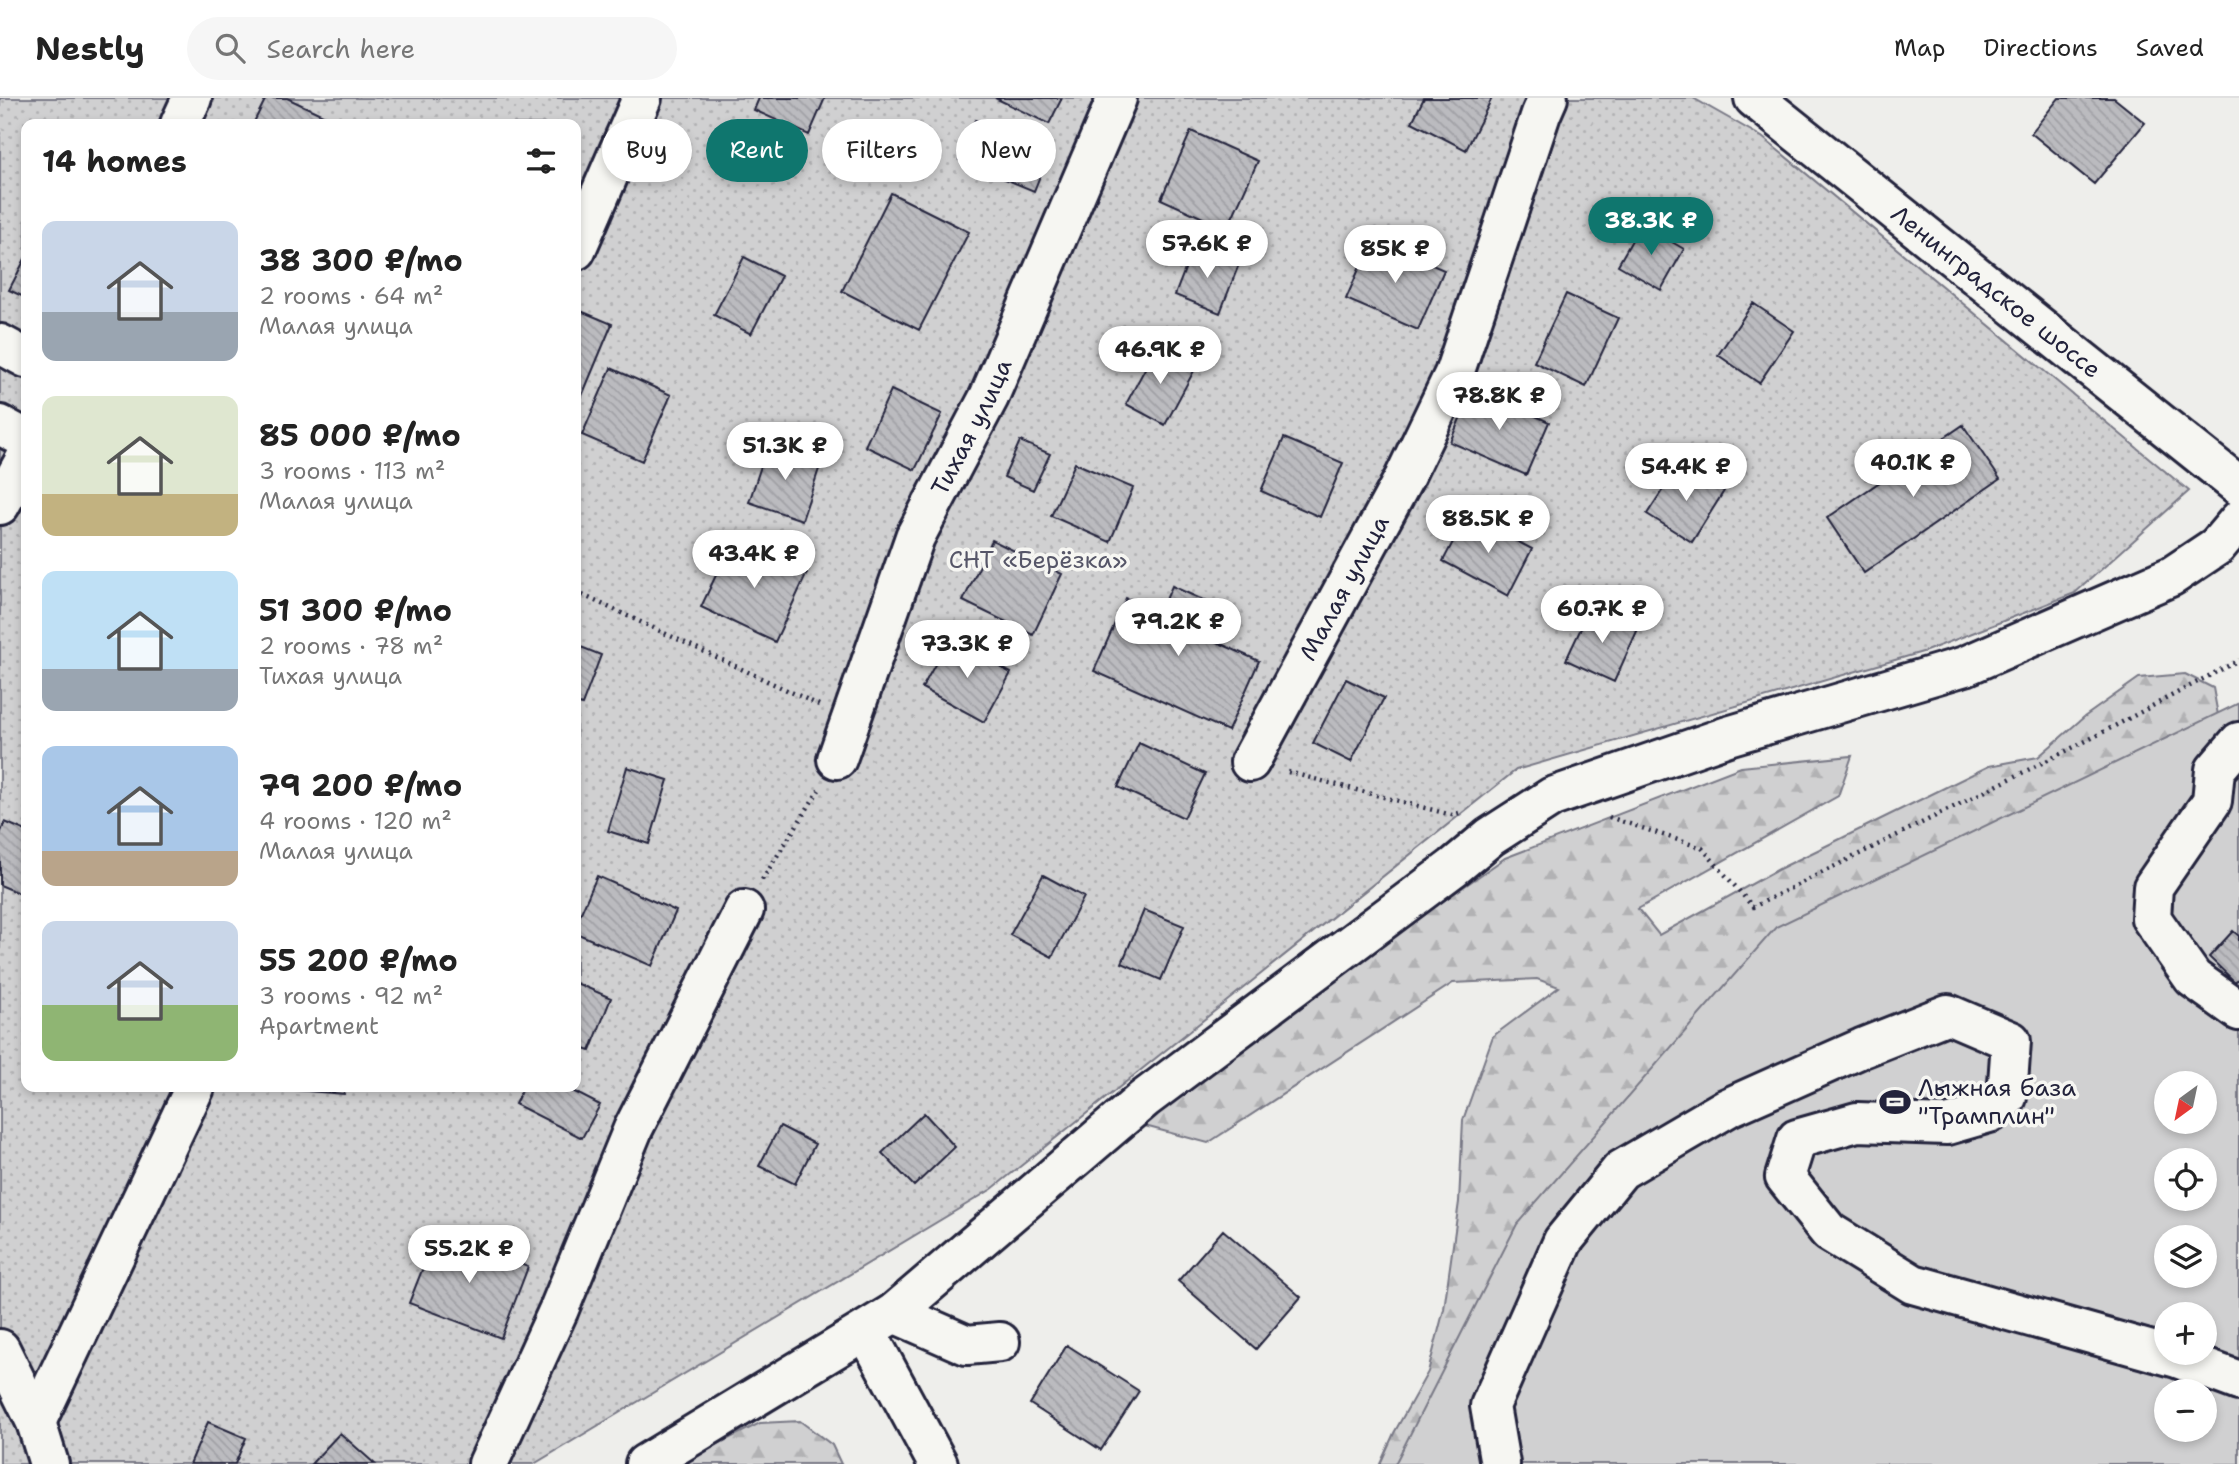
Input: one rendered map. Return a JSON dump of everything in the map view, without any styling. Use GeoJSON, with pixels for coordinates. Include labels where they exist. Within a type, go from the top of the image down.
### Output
{"type":"FeatureCollection","features":[{"type":"Feature","properties":{"kind":"street"},"geometry":{"type":"LineString","coordinates":[[182,119],[192,98]]}},
{"type":"Feature","properties":{"kind":"street"},"geometry":{"type":"LineString","coordinates":[[581,238],[642,98]]}},
{"type":"Feature","properties":{"kind":"street","name":"Тихая улица"},"geometry":{"type":"LineString","coordinates":[[837,759],[915,537],[989,397],[1117,98]]}},
{"type":"Feature","properties":{"kind":"street","name":"Малая улица"},"geometry":{"type":"LineString","coordinates":[[1250,762],[1404,478],[1454,374],[1548,98]]}},
{"type":"Feature","properties":{"kind":"street","name":"Ленинградское шоссе"},"geometry":{"type":"LineString","coordinates":[[1768,102],[2239,486]]}},
{"type":"Feature","properties":{"kind":"street"},"geometry":{"type":"LineString","coordinates":[[0,344],[21,355]]}},
{"type":"Feature","properties":{"kind":"street"},"geometry":{"type":"LineString","coordinates":[[0,425],[21,436]]}},
{"type":"Feature","properties":{"kind":"street"},"geometry":{"type":"LineString","coordinates":[[0,505],[21,467]]}},
{"type":"Feature","properties":{"kind":"street"},"geometry":{"type":"LineString","coordinates":[[645,1464],[880,1322],[1144,1099],[1454,867],[1490,837],[1552,797],[1728,736],[1965,666],[2172,576],[2217,546],[2239,520]]}},
{"type":"Feature","properties":{"kind":"street"},"geometry":{"type":"LineString","coordinates":[[2239,742],[2215,770],[2212,801],[2153,887],[2151,918],[2193,978],[2239,1011]]}},
{"type":"Feature","properties":{"kind":"street"},"geometry":{"type":"LineString","coordinates":[[488,1464],[559,1309],[633,1129],[744,910]]}},
{"type":"Feature","properties":{"kind":"street"},"geometry":{"type":"LineString","coordinates":[[1500,1464],[1490,1406],[1563,1241],[1621,1170],[1727,1108],[1862,1048],[1948,1014],[2011,1041],[2007,1097],[1992,1112],[1947,1125],[1857,1122],[1797,1139],[1785,1177],[1829,1232],[1913,1284],[2177,1358],[2239,1381]]}},
{"type":"Feature","properties":{"kind":"street"},"geometry":{"type":"LineString","coordinates":[[36,1422],[193,1092]]}},
{"type":"Feature","properties":{"kind":"street"},"geometry":{"type":"LineString","coordinates":[[880,1322],[967,1345],[1000,1342]]}},
{"type":"Feature","properties":{"kind":"street"},"geometry":{"type":"LineString","coordinates":[[880,1322],[938,1464]]}},
{"type":"Feature","properties":{"kind":"street"},"geometry":{"type":"LineString","coordinates":[[0,1349],[36,1422],[49,1464]]}},
{"type":"Feature","properties":{"kind":"path"},"geometry":{"type":"LineString","coordinates":[[581,594],[851,720]]}},
{"type":"Feature","properties":{"kind":"path"},"geometry":{"type":"LineString","coordinates":[[1702,848],[1754,907],[2090,740],[2239,660]]}},
{"type":"Feature","properties":{"kind":"path"},"geometry":{"type":"LineString","coordinates":[[744,910],[837,759]]}},
{"type":"Feature","properties":{"kind":"green space","name":"СНТ «Берёзка»"},"geometry":{"type":"Polygon","coordinates":[[[0,98],[1693,98],[1762,137],[2189,491],[2075,593],[1926,651],[1516,770],[992,1189],[534,1464],[0,1464],[0,98]]]}},
{"type":"Feature","properties":{"kind":"green space"},"geometry":{"type":"Polygon","coordinates":[[[2185,674],[2213,688],[2218,715],[1988,826],[2158,1052],[1426,1464],[1380,1464],[1428,1372],[1444,1309],[1459,1202],[1463,1120],[1493,1036],[1559,987],[1537,979],[1453,983],[1208,1143],[1141,1125],[1376,948],[1505,858],[1741,767],[1852,756],[1838,796],[1638,909],[1659,935],[1779,869],[1989,766],[2038,757],[2084,717],[2139,678],[2185,674]]]}},
{"type":"Feature","properties":{"kind":"green space","name":"Лыжная база \"Трамплин\""},"geometry":{"type":"Polygon","coordinates":[[[2239,703],[2239,1464],[1395,1464],[1517,1224],[1776,927],[2239,703]]]}},
{"type":"Feature","properties":{"kind":"green space"},"geometry":{"type":"Polygon","coordinates":[[[800,1421],[832,1445],[841,1464],[686,1464],[690,1458],[760,1423],[800,1421]]]}},
{"type":"Feature","properties":{"kind":"building"},"geometry":{"type":"Polygon","coordinates":[[[266,98],[287,98],[325,116],[324,119],[256,119],[266,98]]]}},
{"type":"Feature","properties":{"kind":"building"},"geometry":{"type":"Polygon","coordinates":[[[759,98],[825,98],[809,135],[808,119],[774,119],[754,110],[759,98]]]}},
{"type":"Feature","properties":{"kind":"building"},"geometry":{"type":"Polygon","coordinates":[[[995,98],[1062,98],[1052,119],[1039,119],[995,98]]]}},
{"type":"Feature","properties":{"kind":"building"},"geometry":{"type":"Polygon","coordinates":[[[1424,98],[1492,98],[1466,150],[1412,122],[1424,98]]]}},
{"type":"Feature","properties":{"kind":"building"},"geometry":{"type":"Polygon","coordinates":[[[2059,98],[2114,98],[2145,123],[2094,184],[2031,133],[2059,98]]]}},
{"type":"Feature","properties":{"kind":"building"},"geometry":{"type":"Polygon","coordinates":[[[1191,131],[1258,161],[1227,229],[1161,199],[1191,131]]]}},
{"type":"Feature","properties":{"kind":"building"},"geometry":{"type":"Polygon","coordinates":[[[1012,182],[1038,182],[1034,191],[1012,182]]]}},
{"type":"Feature","properties":{"kind":"building"},"geometry":{"type":"Polygon","coordinates":[[[891,193],[969,232],[919,330],[842,291],[891,193]]]}},
{"type":"Feature","properties":{"kind":"building"},"geometry":{"type":"Polygon","coordinates":[[[1641,224],[1684,249],[1661,290],[1618,265],[1641,224]]]}},
{"type":"Feature","properties":{"kind":"building"},"geometry":{"type":"Polygon","coordinates":[[[1372,239],[1444,270],[1418,330],[1346,299],[1372,239]]]}},
{"type":"Feature","properties":{"kind":"building"},"geometry":{"type":"Polygon","coordinates":[[[1194,246],[1239,264],[1220,313],[1175,295],[1194,246]]]}},
{"type":"Feature","properties":{"kind":"building"},"geometry":{"type":"Polygon","coordinates":[[[744,257],[781,276],[751,334],[714,315],[744,257]]]}},
{"type":"Feature","properties":{"kind":"building"},"geometry":{"type":"Polygon","coordinates":[[[21,267],[21,296],[9,290],[21,267]]]}},
{"type":"Feature","properties":{"kind":"building"},"geometry":{"type":"Polygon","coordinates":[[[1566,294],[1618,318],[1586,387],[1534,362],[1566,294]]]}},
{"type":"Feature","properties":{"kind":"building"},"geometry":{"type":"Polygon","coordinates":[[[1753,303],[1794,331],[1759,383],[1718,355],[1753,303]]]}},
{"type":"Feature","properties":{"kind":"building"},"geometry":{"type":"Polygon","coordinates":[[[581,311],[612,324],[581,398],[581,311]]]}},
{"type":"Feature","properties":{"kind":"building"},"geometry":{"type":"Polygon","coordinates":[[[1156,348],[1195,369],[1165,425],[1126,404],[1156,348]]]}},
{"type":"Feature","properties":{"kind":"building"},"geometry":{"type":"Polygon","coordinates":[[[611,368],[671,395],[642,461],[582,435],[611,368]]]}},
{"type":"Feature","properties":{"kind":"building"},"geometry":{"type":"Polygon","coordinates":[[[1473,388],[1549,422],[1526,475],[1450,442],[1473,388]]]}},
{"type":"Feature","properties":{"kind":"building"},"geometry":{"type":"Polygon","coordinates":[[[891,390],[942,414],[915,470],[865,446],[891,390]]]}},
{"type":"Feature","properties":{"kind":"building"},"geometry":{"type":"Polygon","coordinates":[[[1963,425],[2000,479],[1864,573],[1827,518],[1963,425]]]}},
{"type":"Feature","properties":{"kind":"building"},"geometry":{"type":"Polygon","coordinates":[[[1284,438],[1343,463],[1320,517],[1261,491],[1284,438]]]}},
{"type":"Feature","properties":{"kind":"building"},"geometry":{"type":"Polygon","coordinates":[[[1020,441],[1050,454],[1033,490],[1004,477],[1020,441]]]}},
{"type":"Feature","properties":{"kind":"building"},"geometry":{"type":"Polygon","coordinates":[[[768,445],[821,463],[802,520],[749,502],[768,445]]]}},
{"type":"Feature","properties":{"kind":"building"},"geometry":{"type":"Polygon","coordinates":[[[1075,463],[1133,488],[1110,542],[1051,516],[1075,463]]]}},
{"type":"Feature","properties":{"kind":"building"},"geometry":{"type":"Polygon","coordinates":[[[1680,463],[1724,491],[1692,542],[1647,514],[1680,463]]]}},
{"type":"Feature","properties":{"kind":"building"},"geometry":{"type":"Polygon","coordinates":[[[1467,515],[1532,549],[1508,596],[1443,561],[1467,515]]]}},
{"type":"Feature","properties":{"kind":"building"},"geometry":{"type":"Polygon","coordinates":[[[733,539],[807,573],[775,642],[701,607],[733,539]]]}},
{"type":"Feature","properties":{"kind":"building"},"geometry":{"type":"Polygon","coordinates":[[[992,540],[1062,574],[1033,635],[963,601],[992,540]]]}},
{"type":"Feature","properties":{"kind":"building"},"geometry":{"type":"Polygon","coordinates":[[[1172,586],[1223,609],[1210,639],[1259,661],[1228,731],[1094,671],[1126,598],[1160,613],[1172,586]]]}},
{"type":"Feature","properties":{"kind":"building"},"geometry":{"type":"Polygon","coordinates":[[[1591,607],[1638,629],[1614,682],[1566,660],[1591,607]]]}},
{"type":"Feature","properties":{"kind":"building"},"geometry":{"type":"Polygon","coordinates":[[[949,639],[1011,673],[984,722],[922,688],[949,639]]]}},
{"type":"Feature","properties":{"kind":"building"},"geometry":{"type":"Polygon","coordinates":[[[581,647],[601,655],[581,705],[581,647]]]}},
{"type":"Feature","properties":{"kind":"building"},"geometry":{"type":"Polygon","coordinates":[[[1346,679],[1384,698],[1351,762],[1313,743],[1346,679]]]}},
{"type":"Feature","properties":{"kind":"building"},"geometry":{"type":"Polygon","coordinates":[[[1139,743],[1205,774],[1184,818],[1118,787],[1139,743]]]}},
{"type":"Feature","properties":{"kind":"building"},"geometry":{"type":"Polygon","coordinates":[[[627,767],[668,780],[649,844],[608,831],[627,767]]]}},
{"type":"Feature","properties":{"kind":"building"},"geometry":{"type":"Polygon","coordinates":[[[5,822],[21,829],[21,894],[0,885],[0,834],[5,822]]]}},
{"type":"Feature","properties":{"kind":"building"},"geometry":{"type":"Polygon","coordinates":[[[1043,875],[1084,897],[1052,957],[1010,935],[1043,875]]]}},
{"type":"Feature","properties":{"kind":"building"},"geometry":{"type":"Polygon","coordinates":[[[597,876],[676,911],[652,966],[581,935],[581,913],[597,876]]]}},
{"type":"Feature","properties":{"kind":"building"},"geometry":{"type":"Polygon","coordinates":[[[1144,910],[1184,926],[1161,980],[1122,963],[1144,910]]]}},
{"type":"Feature","properties":{"kind":"building"},"geometry":{"type":"Polygon","coordinates":[[[2233,931],[2239,936],[2239,978],[2235,982],[2209,957],[2233,931]]]}},
{"type":"Feature","properties":{"kind":"building"},"geometry":{"type":"Polygon","coordinates":[[[581,985],[611,998],[590,1051],[581,1048],[581,985]]]}},
{"type":"Feature","properties":{"kind":"building"},"geometry":{"type":"Polygon","coordinates":[[[521,1092],[575,1092],[600,1105],[582,1138],[515,1104],[521,1092]]]}},
{"type":"Feature","properties":{"kind":"building"},"geometry":{"type":"Polygon","coordinates":[[[924,1113],[955,1147],[914,1186],[882,1153],[924,1113]]]}},
{"type":"Feature","properties":{"kind":"building"},"geometry":{"type":"Polygon","coordinates":[[[780,1126],[815,1144],[795,1184],[759,1166],[780,1126]]]}},
{"type":"Feature","properties":{"kind":"building"},"geometry":{"type":"Polygon","coordinates":[[[1223,1230],[1301,1297],[1256,1349],[1178,1281],[1223,1230]]]}},
{"type":"Feature","properties":{"kind":"building"},"geometry":{"type":"Polygon","coordinates":[[[437,1232],[528,1267],[501,1338],[409,1303],[437,1232]]]}},
{"type":"Feature","properties":{"kind":"building"},"geometry":{"type":"Polygon","coordinates":[[[1067,1345],[1139,1391],[1101,1450],[1030,1404],[1067,1345]]]}},
{"type":"Feature","properties":{"kind":"building"},"geometry":{"type":"Polygon","coordinates":[[[208,1422],[246,1438],[235,1464],[190,1464],[208,1422]]]}},
{"type":"Feature","properties":{"kind":"building"},"geometry":{"type":"Polygon","coordinates":[[[340,1433],[375,1464],[311,1464],[340,1433]]]}},
{"type":"Feature","properties":{"kind":"place","name":"Лыжная база \"Трамплин\""},"geometry":{"type":"Point","coordinates":[1895,1102]}}]}
